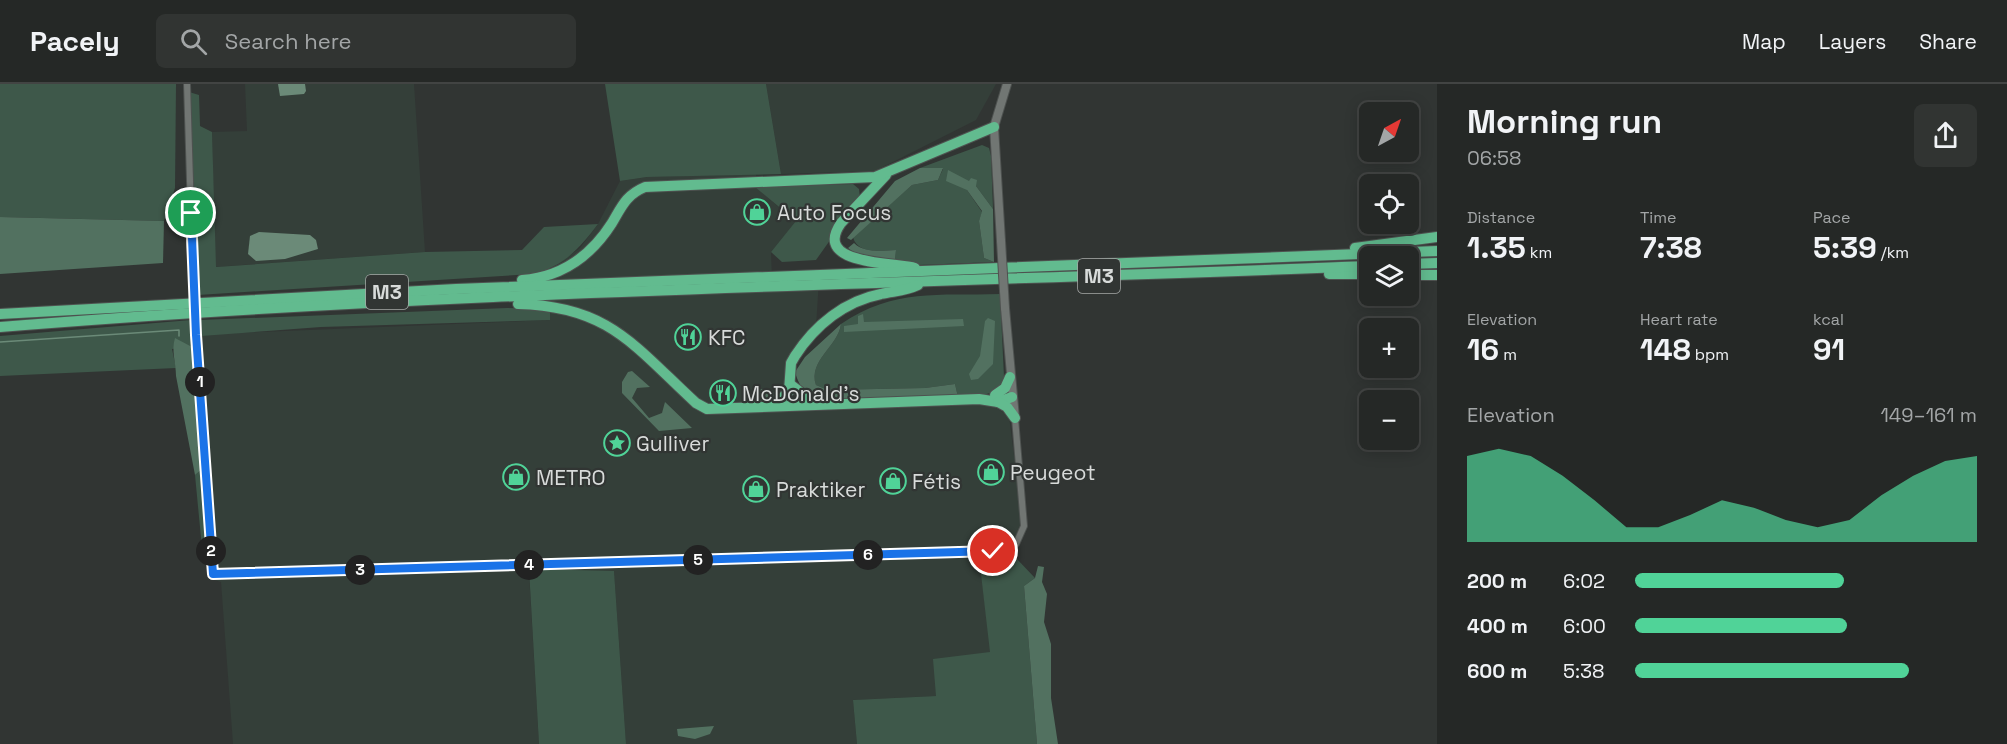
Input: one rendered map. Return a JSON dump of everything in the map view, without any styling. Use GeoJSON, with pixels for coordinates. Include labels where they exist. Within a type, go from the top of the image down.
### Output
{"type":"FeatureCollection","features":[{"type":"Feature","properties":{"kind":"highway"},"geometry":{"type":"LineString","coordinates":[[857,181],[890,171],[994,127]]}},
{"type":"Feature","properties":{"kind":"highway"},"geometry":{"type":"LineString","coordinates":[[793,406],[790,370],[795,356],[812,334],[838,310],[862,299],[908,290],[925,277],[905,265],[864,263],[850,257],[838,244],[837,229],[890,171]]}},
{"type":"Feature","properties":{"kind":"highway"},"geometry":{"type":"LineString","coordinates":[[857,181],[863,190],[862,200]]}},
{"type":"Feature","properties":{"kind":"highway"},"geometry":{"type":"LineString","coordinates":[[456,289],[477,283],[534,279],[567,269],[602,237],[628,196],[645,187],[857,181],[877,184]]}},
{"type":"Feature","properties":{"kind":"highway"},"geometry":{"type":"LineString","coordinates":[[1320,255],[1437,238]]}},
{"type":"Feature","properties":{"kind":"highway","name":"M3"},"geometry":{"type":"LineString","coordinates":[[0,327],[236,310],[1437,251]]}},
{"type":"Feature","properties":{"kind":"highway"},"geometry":{"type":"LineString","coordinates":[[1419,264],[1437,263]]}},
{"type":"Feature","properties":{"kind":"highway","name":"M3"},"geometry":{"type":"LineString","coordinates":[[0,314],[456,289],[1359,266]]}},
{"type":"Feature","properties":{"kind":"highway"},"geometry":{"type":"LineString","coordinates":[[1272,270],[1359,274]]}},
{"type":"Feature","properties":{"kind":"highway"},"geometry":{"type":"LineString","coordinates":[[449,300],[569,309],[598,320],[628,341],[704,408],[1012,397]]}},
{"type":"Feature","properties":{"kind":"highway"},"geometry":{"type":"LineString","coordinates":[[996,399],[1010,377]]}},
{"type":"Feature","properties":{"kind":"highway"},"geometry":{"type":"LineString","coordinates":[[774,407],[792,389]]}},
{"type":"Feature","properties":{"kind":"highway"},"geometry":{"type":"LineString","coordinates":[[792,389],[819,405]]}},
{"type":"Feature","properties":{"kind":"highway"},"geometry":{"type":"LineString","coordinates":[[996,399],[1007,407],[1015,418]]}},
{"type":"Feature","properties":{"kind":"street"},"geometry":{"type":"LineString","coordinates":[[187,84],[196,335],[213,574],[982,552],[1004,550],[1016,544],[1024,526],[1010,377],[994,127],[1007,84]]}},
{"type":"Feature","properties":{"kind":"shaded area"},"geometry":{"type":"Polygon","coordinates":[[[0,84],[176,84],[175,188],[164,221],[0,217],[0,84]]]}},
{"type":"Feature","properties":{"kind":"shaded area"},"geometry":{"type":"Polygon","coordinates":[[[245,84],[414,84],[425,252],[215,267],[212,132],[247,131],[245,84]]]}},
{"type":"Feature","properties":{"kind":"shaded area"},"geometry":{"type":"Polygon","coordinates":[[[278,84],[305,84],[306,91],[304,94],[280,96],[278,84]]]}},
{"type":"Feature","properties":{"kind":"shaded area"},"geometry":{"type":"Polygon","coordinates":[[[605,84],[766,84],[781,174],[647,177],[620,181],[605,84]]]}},
{"type":"Feature","properties":{"kind":"shaded area"},"geometry":{"type":"Polygon","coordinates":[[[766,84],[996,84],[976,120],[875,171],[781,174],[766,84]]]}},
{"type":"Feature","properties":{"kind":"shaded area"},"geometry":{"type":"Polygon","coordinates":[[[189,92],[199,95],[200,126],[212,132],[216,267],[425,252],[522,250],[544,227],[598,224],[570,255],[553,267],[533,274],[198,295],[189,92]]]}},
{"type":"Feature","properties":{"kind":"shaded area"},"geometry":{"type":"Polygon","coordinates":[[[982,145],[989,148],[991,156],[993,209],[976,186],[967,190],[982,212],[979,221],[984,258],[994,262],[919,265],[895,260],[896,250],[864,249],[855,242],[853,237],[912,185],[938,180],[943,169],[920,168],[982,145]]]}},
{"type":"Feature","properties":{"kind":"shaded area"},"geometry":{"type":"Polygon","coordinates":[[[920,168],[943,168],[938,180],[912,185],[851,240],[847,238],[895,181],[920,168]]]}},
{"type":"Feature","properties":{"kind":"shaded area"},"geometry":{"type":"Polygon","coordinates":[[[948,170],[969,181],[971,178],[977,180],[976,186],[993,209],[994,262],[984,258],[979,221],[982,211],[967,190],[946,181],[948,170]]]}},
{"type":"Feature","properties":{"kind":"shaded area"},"geometry":{"type":"Polygon","coordinates":[[[756,174],[756,187],[796,222],[771,252],[772,279],[819,280],[816,327],[788,372],[791,412],[990,404],[1009,416],[1023,526],[1015,557],[979,558],[991,652],[936,696],[853,700],[857,744],[626,744],[614,571],[529,573],[539,744],[233,744],[221,582],[208,578],[191,335],[550,320],[549,270],[580,248],[598,224],[620,181],[647,177],[756,174]]]}},
{"type":"Feature","properties":{"kind":"shaded area"},"geometry":{"type":"Polygon","coordinates":[[[853,184],[859,189],[860,198],[816,260],[782,262],[771,252],[796,221],[755,187],[853,184]]]}},
{"type":"Feature","properties":{"kind":"shaded area"},"geometry":{"type":"Polygon","coordinates":[[[0,217],[164,221],[163,263],[0,274],[0,217]]]}},
{"type":"Feature","properties":{"kind":"shaded area"},"geometry":{"type":"Polygon","coordinates":[[[259,232],[310,235],[316,240],[318,249],[285,259],[256,261],[248,254],[250,236],[259,232]]]}},
{"type":"Feature","properties":{"kind":"shaded area"},"geometry":{"type":"Polygon","coordinates":[[[854,243],[868,250],[896,250],[895,260],[857,255],[848,248],[854,243]]]}},
{"type":"Feature","properties":{"kind":"shaded area"},"geometry":{"type":"Polygon","coordinates":[[[1000,294],[1004,377],[998,389],[992,392],[958,397],[955,384],[925,388],[828,390],[816,385],[816,368],[835,340],[841,324],[861,312],[879,304],[917,296],[1000,294]]]}},
{"type":"Feature","properties":{"kind":"shaded area"},"geometry":{"type":"Polygon","coordinates":[[[507,308],[550,309],[550,320],[321,327],[201,336],[200,320],[507,308]]]}},
{"type":"Feature","properties":{"kind":"shaded area"},"geometry":{"type":"Polygon","coordinates":[[[863,314],[864,322],[963,319],[964,326],[844,332],[844,326],[858,324],[858,316],[863,314]]]}},
{"type":"Feature","properties":{"kind":"shaded area"},"geometry":{"type":"Polygon","coordinates":[[[988,318],[995,321],[993,364],[978,379],[971,380],[969,374],[980,356],[985,321],[988,318]]]}},
{"type":"Feature","properties":{"kind":"shaded area"},"geometry":{"type":"Polygon","coordinates":[[[191,320],[192,347],[172,349],[176,368],[0,376],[0,336],[191,320]]]}},
{"type":"Feature","properties":{"kind":"shaded area"},"geometry":{"type":"Polygon","coordinates":[[[841,324],[835,340],[816,368],[816,385],[828,390],[925,388],[955,384],[958,397],[822,402],[811,397],[801,387],[795,372],[805,357],[841,324]]]}},
{"type":"Feature","properties":{"kind":"shaded area"},"geometry":{"type":"Polygon","coordinates":[[[175,338],[192,347],[201,470],[195,475],[176,376],[175,338]]]}},
{"type":"Feature","properties":{"kind":"shaded area"},"geometry":{"type":"Polygon","coordinates":[[[632,371],[650,387],[637,388],[632,398],[649,418],[662,413],[665,402],[692,428],[659,431],[622,393],[622,382],[628,372],[632,371]]]}},
{"type":"Feature","properties":{"kind":"shaded area"},"geometry":{"type":"Polygon","coordinates":[[[755,389],[768,389],[775,393],[775,401],[758,402],[755,389]]]}},
{"type":"Feature","properties":{"kind":"shaded area"},"geometry":{"type":"Polygon","coordinates":[[[201,470],[206,547],[202,548],[195,475],[201,470]]]}},
{"type":"Feature","properties":{"kind":"shaded area"},"geometry":{"type":"Polygon","coordinates":[[[979,557],[1015,557],[1035,578],[1024,586],[1037,744],[857,744],[853,700],[936,696],[933,659],[990,652],[979,557]]]}},
{"type":"Feature","properties":{"kind":"shaded area"},"geometry":{"type":"Polygon","coordinates":[[[1038,566],[1044,567],[1042,582],[1047,594],[1044,622],[1051,644],[1051,698],[1058,744],[1037,744],[1024,586],[1035,578],[1038,566]]]}},
{"type":"Feature","properties":{"kind":"shaded area"},"geometry":{"type":"Polygon","coordinates":[[[529,569],[614,571],[626,744],[539,744],[529,569]]]}},
{"type":"Feature","properties":{"kind":"shaded area"},"geometry":{"type":"Polygon","coordinates":[[[714,726],[710,734],[695,739],[678,736],[677,729],[714,726]]]}},
{"type":"Feature","properties":{"kind":"waterway"},"geometry":{"type":"LineString","coordinates":[[0,342],[179,330],[179,336]]}},
{"type":"Feature","properties":{"kind":"place","name":"Auto Focus"},"geometry":{"type":"Point","coordinates":[757,212]}},
{"type":"Feature","properties":{"kind":"place","name":"KFC"},"geometry":{"type":"Point","coordinates":[688,337]}},
{"type":"Feature","properties":{"kind":"place","name":"McDonald's"},"geometry":{"type":"Point","coordinates":[723,393]}},
{"type":"Feature","properties":{"kind":"place","name":"Gulliver"},"geometry":{"type":"Point","coordinates":[617,443]}},
{"type":"Feature","properties":{"kind":"place","name":"Peugeot"},"geometry":{"type":"Point","coordinates":[991,472]}},
{"type":"Feature","properties":{"kind":"place","name":"METRO"},"geometry":{"type":"Point","coordinates":[516,477]}},
{"type":"Feature","properties":{"kind":"place","name":"Fétis"},"geometry":{"type":"Point","coordinates":[893,481]}},
{"type":"Feature","properties":{"kind":"place","name":"Praktiker"},"geometry":{"type":"Point","coordinates":[756,489]}},
{"type":"Feature","properties":{"kind":"route"},"geometry":{"type":"LineString","coordinates":[[191,213],[196,335],[213,574],[993,551]]}}]}
